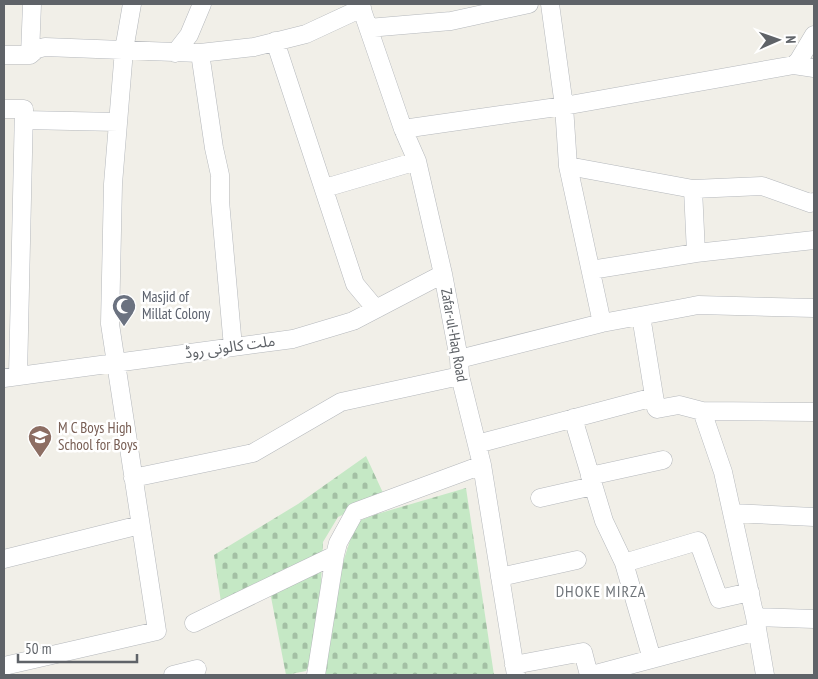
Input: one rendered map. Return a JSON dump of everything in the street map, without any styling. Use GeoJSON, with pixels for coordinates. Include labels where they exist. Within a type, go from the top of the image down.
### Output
{"type":"FeatureCollection","features":[{"type":"Feature","properties":{"kind":"street"},"geometry":{"type":"LineString","coordinates":[[30,55],[32,4]]}},
{"type":"Feature","properties":{"kind":"street"},"geometry":{"type":"LineString","coordinates":[[4,666],[157,631],[110,324],[113,184],[124,50],[132,4]]}},
{"type":"Feature","properties":{"kind":"street"},"geometry":{"type":"LineString","coordinates":[[175,53],[189,35],[202,4]]}},
{"type":"Feature","properties":{"kind":"street"},"geometry":{"type":"LineString","coordinates":[[368,28],[451,21],[529,4]]}},
{"type":"Feature","properties":{"kind":"street"},"geometry":{"type":"LineString","coordinates":[[550,4],[564,106],[568,166],[602,323]]}},
{"type":"Feature","properties":{"kind":"street"},"geometry":{"type":"LineString","coordinates":[[4,55],[30,55],[45,46],[175,53],[200,53],[254,46],[306,34],[361,6]]}},
{"type":"Feature","properties":{"kind":"street","name":"Zafar-ul-Haq Road"},"geometry":{"type":"LineString","coordinates":[[361,6],[403,129],[417,161],[443,274],[460,368],[482,465],[515,670]]}},
{"type":"Feature","properties":{"kind":"street"},"geometry":{"type":"LineString","coordinates":[[794,65],[800,60],[814,35]]}},
{"type":"Feature","properties":{"kind":"street"},"geometry":{"type":"LineString","coordinates":[[275,41],[325,188],[355,284],[375,308]]}},
{"type":"Feature","properties":{"kind":"street"},"geometry":{"type":"LineString","coordinates":[[200,53],[214,148],[220,175],[220,201],[233,347]]}},
{"type":"Feature","properties":{"kind":"street"},"geometry":{"type":"LineString","coordinates":[[403,129],[564,106],[794,65],[814,68]]}},
{"type":"Feature","properties":{"kind":"street"},"geometry":{"type":"LineString","coordinates":[[4,109],[24,110],[11,377]]}},
{"type":"Feature","properties":{"kind":"street"},"geometry":{"type":"LineString","coordinates":[[24,120],[118,122]]}},
{"type":"Feature","properties":{"kind":"street"},"geometry":{"type":"LineString","coordinates":[[325,188],[417,161]]}},
{"type":"Feature","properties":{"kind":"street"},"geometry":{"type":"LineString","coordinates":[[568,166],[693,189],[762,186],[810,203],[814,202]]}},
{"type":"Feature","properties":{"kind":"street"},"geometry":{"type":"LineString","coordinates":[[693,189],[696,253]]}},
{"type":"Feature","properties":{"kind":"street"},"geometry":{"type":"LineString","coordinates":[[591,270],[696,253],[814,240]]}},
{"type":"Feature","properties":{"kind":"street","name":"ملت کالونی روڈ"},"geometry":{"type":"LineString","coordinates":[[11,377],[293,338],[353,321],[443,274]]}},
{"type":"Feature","properties":{"kind":"street"},"geometry":{"type":"LineString","coordinates":[[133,478],[253,453],[341,402],[460,368],[602,323],[698,305],[814,308]]}},
{"type":"Feature","properties":{"kind":"street"},"geometry":{"type":"LineString","coordinates":[[641,316],[657,409],[679,405],[702,411],[814,412]]}},
{"type":"Feature","properties":{"kind":"street"},"geometry":{"type":"LineString","coordinates":[[477,444],[654,397]]}},
{"type":"Feature","properties":{"kind":"street"},"geometry":{"type":"LineString","coordinates":[[702,411],[723,472],[750,592],[764,675]]}},
{"type":"Feature","properties":{"kind":"street"},"geometry":{"type":"LineString","coordinates":[[573,418],[604,521],[624,563],[652,660]]}},
{"type":"Feature","properties":{"kind":"street"},"geometry":{"type":"LineString","coordinates":[[540,498],[663,460]]}},
{"type":"Feature","properties":{"kind":"street"},"geometry":{"type":"LineString","coordinates":[[316,675],[335,555],[338,543],[355,512],[482,465]]}},
{"type":"Feature","properties":{"kind":"street"},"geometry":{"type":"LineString","coordinates":[[732,513],[814,518]]}},
{"type":"Feature","properties":{"kind":"street"},"geometry":{"type":"LineString","coordinates":[[4,559],[140,525]]}},
{"type":"Feature","properties":{"kind":"street"},"geometry":{"type":"LineString","coordinates":[[624,563],[698,541],[718,599],[750,592]]}},
{"type":"Feature","properties":{"kind":"street"},"geometry":{"type":"LineString","coordinates":[[194,623],[335,555]]}},
{"type":"Feature","properties":{"kind":"street"},"geometry":{"type":"LineString","coordinates":[[500,577],[577,560]]}},
{"type":"Feature","properties":{"kind":"street"},"geometry":{"type":"LineString","coordinates":[[515,670],[583,652],[591,675],[652,660],[756,624],[814,619]]}},
{"type":"Feature","properties":{"kind":"street"},"geometry":{"type":"LineString","coordinates":[[173,675],[197,669]]}},
{"type":"Feature","properties":{"kind":"green space"},"geometry":{"type":"Polygon","coordinates":[[[366,456],[384,495],[338,517],[323,542],[318,646],[306,671],[286,675],[271,597],[266,584],[221,602],[214,555],[298,504],[366,456]]]}},
{"type":"Feature","properties":{"kind":"green space"},"geometry":{"type":"Polygon","coordinates":[[[466,488],[494,675],[323,675],[334,590],[356,522],[466,488]]]}},
{"type":"Feature","properties":{"kind":"place","name":"Masjid of Millat Colony"},"geometry":{"type":"Point","coordinates":[124,327]}},
{"type":"Feature","properties":{"kind":"place","name":"M C Boys High School for Boys"},"geometry":{"type":"Point","coordinates":[40,458]}},
{"type":"Feature","properties":{"kind":"district","name":"DHOKE MIRZA"},"geometry":{"type":"Point","coordinates":[601,591]}}]}
